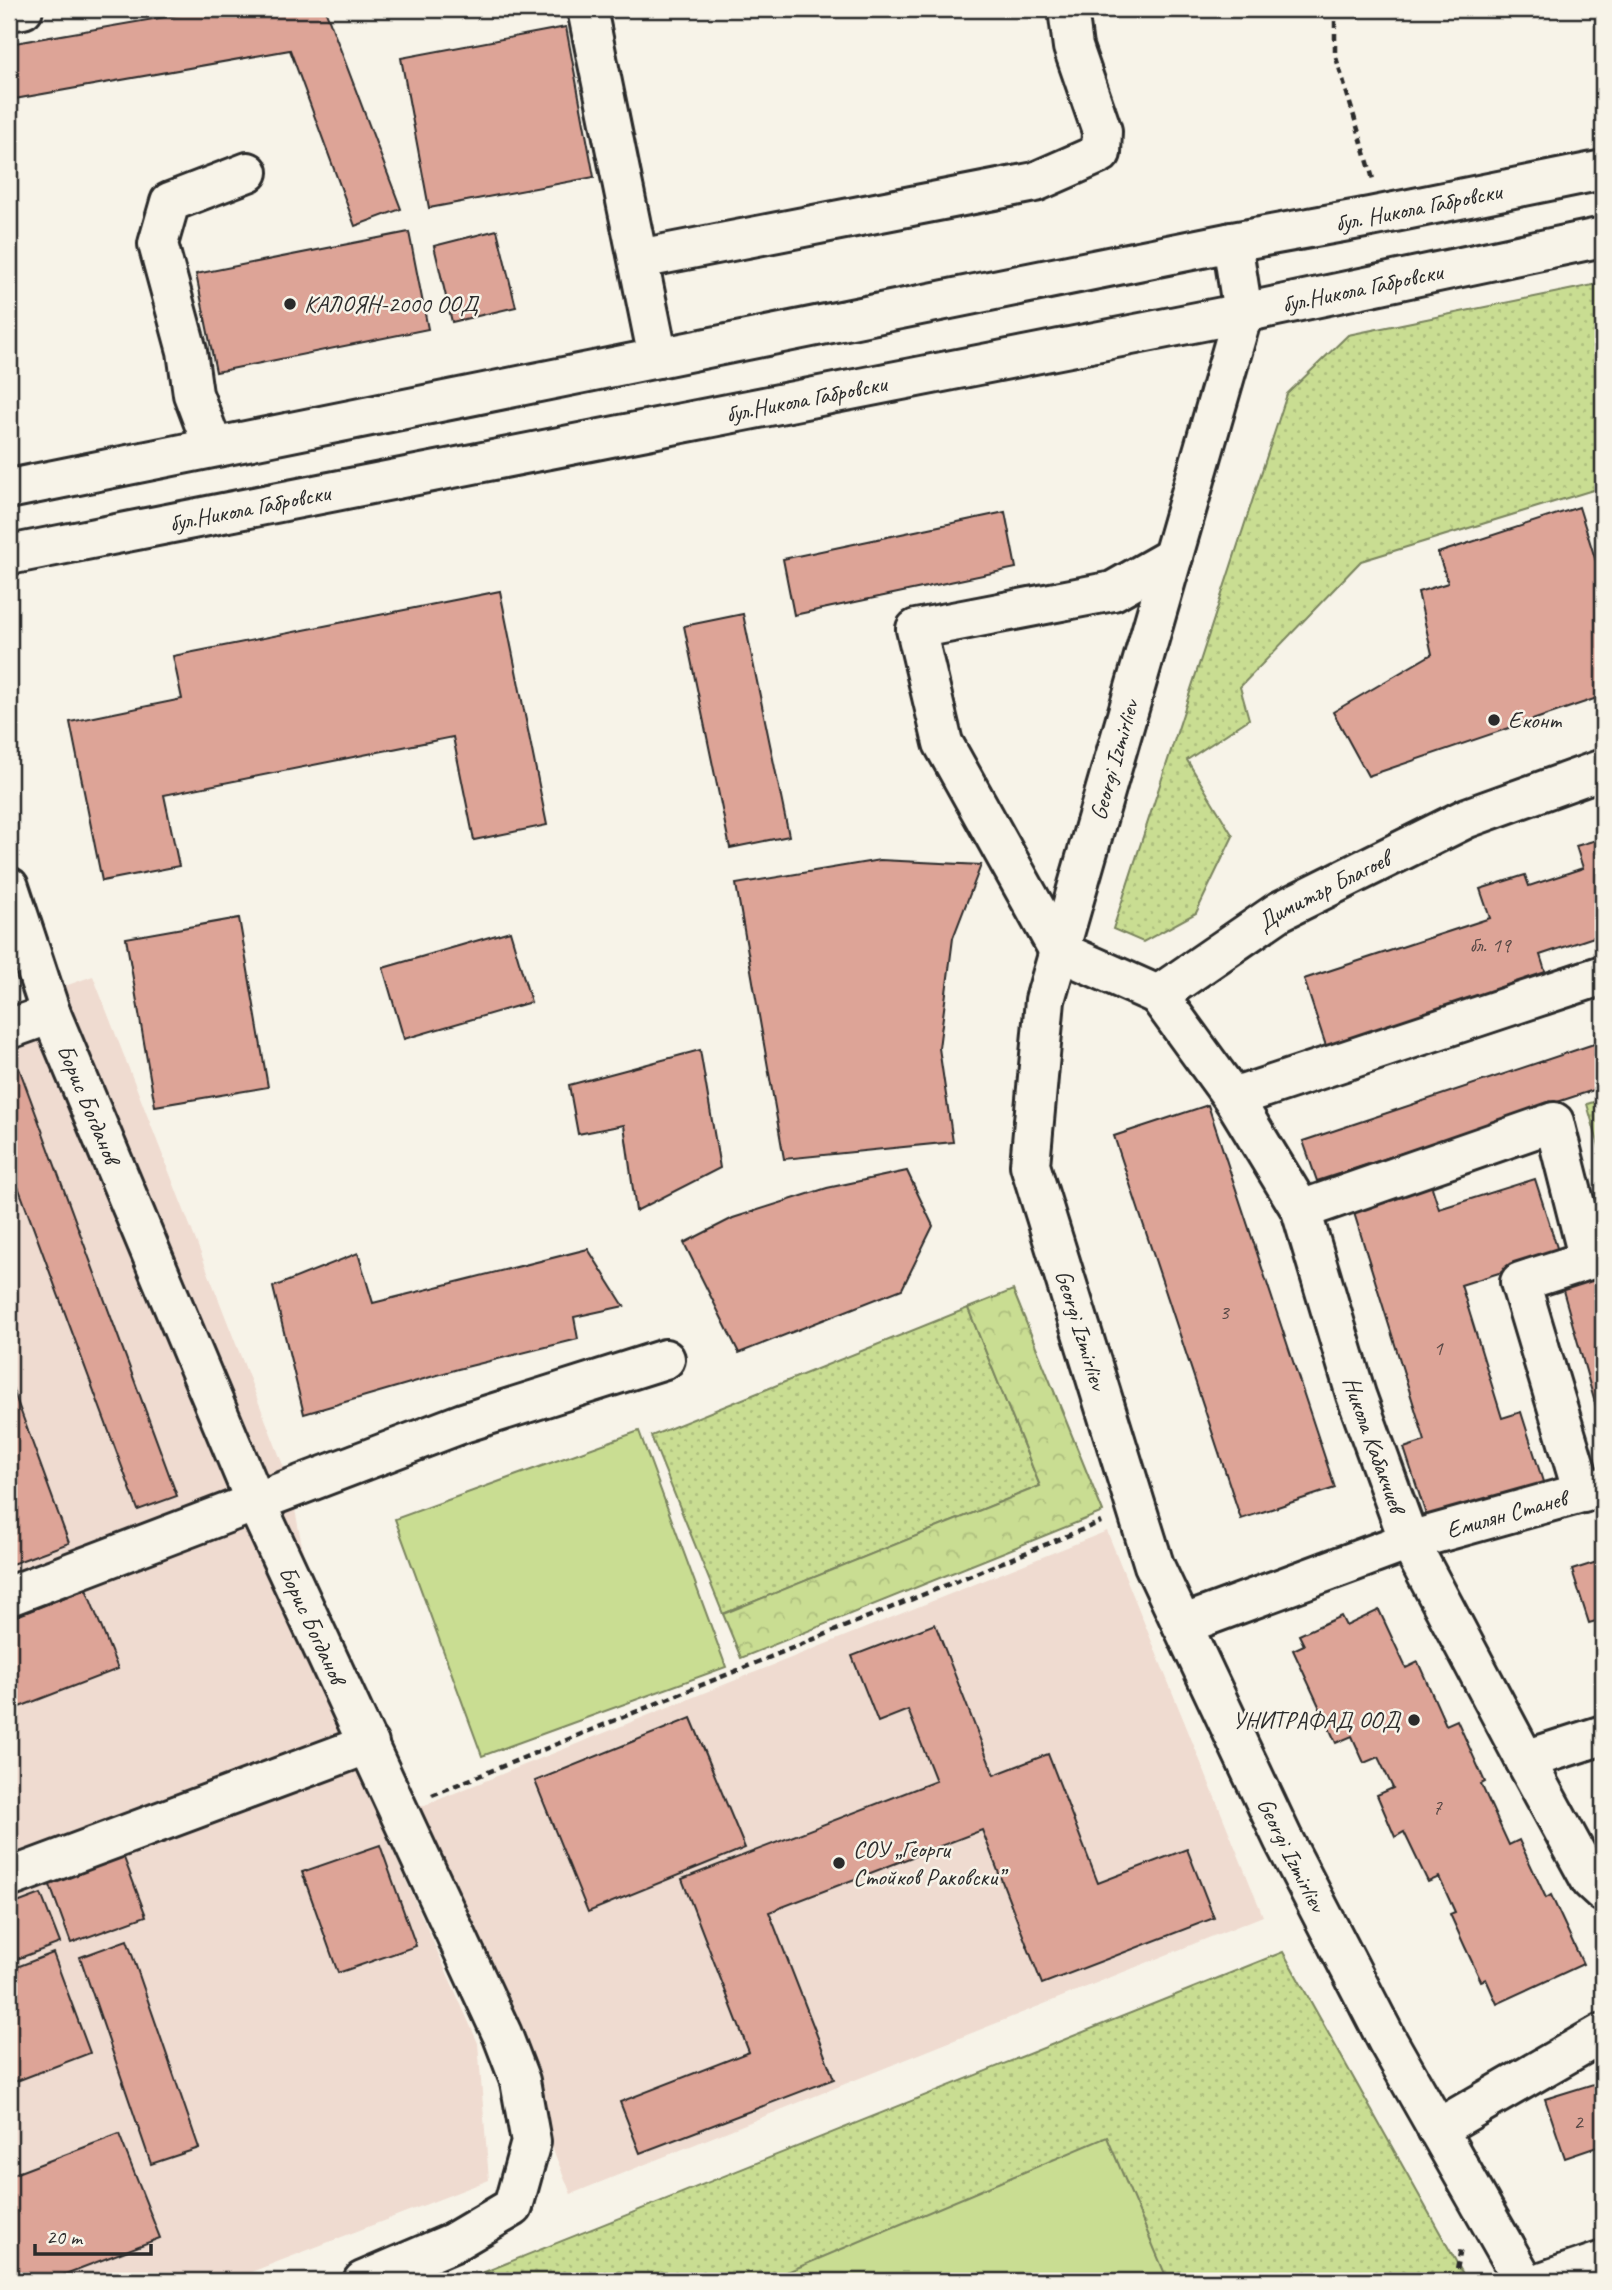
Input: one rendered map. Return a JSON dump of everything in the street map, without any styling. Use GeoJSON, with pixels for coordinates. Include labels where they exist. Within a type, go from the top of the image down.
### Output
{"type":"FeatureCollection","features":[{"type":"Feature","properties":{"kind":"street"},"geometry":{"type":"LineString","coordinates":[[9,11],[23,9]]}},
{"type":"Feature","properties":{"kind":"street"},"geometry":{"type":"LineString","coordinates":[[587,9],[658,358]]}},
{"type":"Feature","properties":{"kind":"street"},"geometry":{"type":"LineString","coordinates":[[639,259],[1035,182],[1101,153],[1102,131],[1073,47],[1068,9]]}},
{"type":"Feature","properties":{"kind":"street","name":"бул. Никола Габровски"},"geometry":{"type":"LineString","coordinates":[[1232,242],[1370,218],[1603,170]]}},
{"type":"Feature","properties":{"kind":"street"},"geometry":{"type":"LineString","coordinates":[[213,447],[193,394],[187,351],[158,244],[170,202],[248,172]]}},
{"type":"Feature","properties":{"kind":"street","name":"бул.Никола Габровски"},"geometry":{"type":"LineString","coordinates":[[9,555],[1243,313],[1603,237]]}},
{"type":"Feature","properties":{"kind":"street"},"geometry":{"type":"LineString","coordinates":[[9,489],[1232,242],[1243,313]]}},
{"type":"Feature","properties":{"kind":"street","name":"Georgi Izmirliev"},"geometry":{"type":"LineString","coordinates":[[1243,313],[1045,1000],[1030,1164],[1154,1565],[1283,1839],[1387,2040],[1524,2281]]}},
{"type":"Feature","properties":{"kind":"street"},"geometry":{"type":"LineString","coordinates":[[1158,995],[1059,951],[943,743],[916,629],[1113,591],[1173,557]]}},
{"type":"Feature","properties":{"kind":"street","name":"Димитър Благоев"},"geometry":{"type":"LineString","coordinates":[[1158,995],[1280,911],[1467,818],[1603,769]]}},
{"type":"Feature","properties":{"kind":"street","name":"Борис Богданов"},"geometry":{"type":"LineString","coordinates":[[9,887],[51,1014],[255,1501],[399,1808],[502,2034],[520,2081],[531,2142],[513,2207],[453,2243],[363,2281]]}},
{"type":"Feature","properties":{"kind":"street"},"geometry":{"type":"LineString","coordinates":[[1233,1098],[1603,975]]}},
{"type":"Feature","properties":{"kind":"street","name":"Никола Кабакчиев"},"geometry":{"type":"LineString","coordinates":[[1158,995],[1233,1098],[1301,1210],[1356,1395],[1409,1541],[1591,1881],[1603,1892]]}},
{"type":"Feature","properties":{"kind":"street"},"geometry":{"type":"LineString","coordinates":[[9,1029],[51,1014]]}},
{"type":"Feature","properties":{"kind":"street"},"geometry":{"type":"LineString","coordinates":[[1301,1210],[1554,1122],[1589,1260],[1520,1282],[1593,1490]]}},
{"type":"Feature","properties":{"kind":"street"},"geometry":{"type":"LineString","coordinates":[[9,1596],[463,1423],[665,1359]]}},
{"type":"Feature","properties":{"kind":"street","name":"Емилян Станев"},"geometry":{"type":"LineString","coordinates":[[1182,1625],[1409,1541],[1593,1490]]}},
{"type":"Feature","properties":{"kind":"street"},"geometry":{"type":"LineString","coordinates":[[1525,1760],[1603,1735]]}},
{"type":"Feature","properties":{"kind":"street"},"geometry":{"type":"LineString","coordinates":[[9,1878],[369,1744]]}},
{"type":"Feature","properties":{"kind":"street"},"geometry":{"type":"LineString","coordinates":[[1437,2129],[1603,2033]]}},
{"type":"Feature","properties":{"kind":"street"},"geometry":{"type":"LineString","coordinates":[[1544,2281],[1603,2261]]}},
{"type":"Feature","properties":{"kind":"path"},"geometry":{"type":"LineString","coordinates":[[1335,9],[1335,54],[1374,183]]}},
{"type":"Feature","properties":{"kind":"path"},"geometry":{"type":"LineString","coordinates":[[399,1808],[1136,1508]]}},
{"type":"Feature","properties":{"kind":"shaded area"},"geometry":{"type":"Polygon","coordinates":[[[93,976],[290,1483],[335,1720],[478,2043],[489,2180],[228,2281],[9,2281],[9,1006],[93,976]]]}},
{"type":"Feature","properties":{"kind":"shaded area","name":"СОУ „Георги Стойков Раковски”"},"geometry":{"type":"Polygon","coordinates":[[[1107,1531],[1263,1916],[571,2194],[415,1809],[1107,1531]]]}},
{"type":"Feature","properties":{"kind":"green space"},"geometry":{"type":"Polygon","coordinates":[[[1603,283],[1603,487],[1361,561],[1240,687],[1249,719],[1187,760],[1233,836],[1196,913],[1143,942],[1113,929],[1287,394],[1348,335],[1603,283]]]}},
{"type":"Feature","properties":{"kind":"green space"},"geometry":{"type":"Polygon","coordinates":[[[1603,1099],[1603,1160],[1587,1104],[1603,1099]]]}},
{"type":"Feature","properties":{"kind":"green space"},"geometry":{"type":"Polygon","coordinates":[[[1013,1290],[1103,1512],[741,1658],[723,1614],[1040,1486],[968,1308],[1013,1290]]]}},
{"type":"Feature","properties":{"kind":"green space"},"geometry":{"type":"Polygon","coordinates":[[[968,1308],[1040,1486],[723,1614],[651,1436],[968,1308]]]}},
{"type":"Feature","properties":{"kind":"green space"},"geometry":{"type":"Polygon","coordinates":[[[639,1431],[726,1667],[482,1756],[395,1519],[639,1431]]]}},
{"type":"Feature","properties":{"kind":"green space"},"geometry":{"type":"Polygon","coordinates":[[[1283,1952],[1467,2281],[462,2281],[1283,1952]]]}},
{"type":"Feature","properties":{"kind":"green space"},"geometry":{"type":"Polygon","coordinates":[[[1107,2137],[1168,2281],[766,2281],[1107,2137]]]}},
{"type":"Feature","properties":{"kind":"building"},"geometry":{"type":"Polygon","coordinates":[[[211,9],[325,9],[401,209],[355,226],[290,50],[9,100],[9,44],[211,9]]]}},
{"type":"Feature","properties":{"kind":"building"},"geometry":{"type":"Polygon","coordinates":[[[566,27],[594,177],[429,208],[401,58],[566,27]]]}},
{"type":"Feature","properties":{"kind":"building"},"geometry":{"type":"Polygon","coordinates":[[[497,230],[516,307],[452,322],[434,246],[497,230]]]}},
{"type":"Feature","properties":{"kind":"building"},"geometry":{"type":"Polygon","coordinates":[[[409,232],[428,329],[216,372],[196,274],[409,232]]]}},
{"type":"Feature","properties":{"kind":"building"},"geometry":{"type":"Polygon","coordinates":[[[1579,507],[1603,584],[1603,696],[1368,776],[1333,712],[1432,654],[1418,592],[1448,583],[1438,553],[1579,507]]]}},
{"type":"Feature","properties":{"kind":"building"},"geometry":{"type":"Polygon","coordinates":[[[1005,512],[1016,568],[794,615],[783,559],[1005,512]]]}},
{"type":"Feature","properties":{"kind":"building"},"geometry":{"type":"Polygon","coordinates":[[[500,591],[547,825],[474,840],[453,737],[164,795],[179,866],[102,881],[70,722],[182,699],[173,656],[500,591]]]}},
{"type":"Feature","properties":{"kind":"building"},"geometry":{"type":"Polygon","coordinates":[[[743,614],[789,836],[730,848],[684,626],[743,614]]]}},
{"type":"Feature","properties":{"kind":"building"},"geometry":{"type":"Polygon","coordinates":[[[1603,838],[1603,934],[1540,955],[1546,974],[1326,1046],[1304,979],[1490,918],[1480,889],[1525,875],[1529,886],[1583,868],[1576,846],[1603,838]]]}},
{"type":"Feature","properties":{"kind":"building"},"geometry":{"type":"Polygon","coordinates":[[[880,860],[981,865],[953,938],[939,1048],[953,1142],[784,1159],[736,884],[880,860]]]}},
{"type":"Feature","properties":{"kind":"building"},"geometry":{"type":"Polygon","coordinates":[[[239,918],[268,1087],[155,1106],[126,938],[239,918]]]}},
{"type":"Feature","properties":{"kind":"building"},"geometry":{"type":"Polygon","coordinates":[[[510,931],[531,1002],[404,1039],[383,968],[510,931]]]}},
{"type":"Feature","properties":{"kind":"building"},"geometry":{"type":"Polygon","coordinates":[[[1603,1041],[1603,1087],[1317,1181],[1303,1141],[1603,1041]]]}},
{"type":"Feature","properties":{"kind":"building"},"geometry":{"type":"Polygon","coordinates":[[[700,1050],[720,1168],[636,1211],[624,1125],[578,1134],[569,1085],[700,1050]]]}},
{"type":"Feature","properties":{"kind":"building"},"geometry":{"type":"Polygon","coordinates":[[[19,1068],[177,1496],[138,1510],[9,1162],[9,1072],[19,1068]]]}},
{"type":"Feature","properties":{"kind":"building"},"geometry":{"type":"Polygon","coordinates":[[[1208,1105],[1335,1488],[1241,1519],[1114,1136],[1208,1105]]]}},
{"type":"Feature","properties":{"kind":"building"},"geometry":{"type":"Polygon","coordinates":[[[907,1171],[933,1226],[902,1289],[739,1353],[684,1243],[733,1218],[827,1188],[907,1171]]]}},
{"type":"Feature","properties":{"kind":"building"},"geometry":{"type":"Polygon","coordinates":[[[1428,1175],[1439,1209],[1535,1179],[1559,1254],[1461,1285],[1502,1418],[1521,1412],[1544,1485],[1428,1521],[1404,1448],[1425,1441],[1350,1200],[1428,1175]]]}},
{"type":"Feature","properties":{"kind":"building"},"geometry":{"type":"Polygon","coordinates":[[[588,1249],[624,1306],[574,1317],[578,1339],[458,1369],[304,1414],[273,1287],[358,1253],[373,1303],[588,1249]]]}},
{"type":"Feature","properties":{"kind":"building"},"geometry":{"type":"Polygon","coordinates":[[[1603,1275],[1603,1431],[1562,1287],[1603,1275]]]}},
{"type":"Feature","properties":{"kind":"building"},"geometry":{"type":"Polygon","coordinates":[[[9,1379],[69,1543],[9,1565],[9,1379]]]}},
{"type":"Feature","properties":{"kind":"building"},"geometry":{"type":"Polygon","coordinates":[[[1603,1560],[1603,1619],[1589,1623],[1572,1570],[1603,1560]]]}},
{"type":"Feature","properties":{"kind":"building"},"geometry":{"type":"Polygon","coordinates":[[[86,1589],[118,1669],[9,1711],[9,1619],[86,1589]]]}},
{"type":"Feature","properties":{"kind":"building"},"geometry":{"type":"Polygon","coordinates":[[[1379,1610],[1406,1668],[1418,1662],[1446,1725],[1457,1720],[1485,1782],[1481,1784],[1509,1845],[1519,1840],[1546,1898],[1551,1895],[1583,1964],[1497,2004],[1486,1979],[1481,1981],[1465,1947],[1450,1914],[1455,1912],[1439,1877],[1428,1882],[1404,1832],[1395,1837],[1377,1795],[1393,1788],[1378,1757],[1364,1763],[1352,1736],[1336,1743],[1293,1650],[1304,1645],[1299,1635],[1341,1616],[1346,1626],[1379,1610]]]}},
{"type":"Feature","properties":{"kind":"building"},"geometry":{"type":"Polygon","coordinates":[[[935,1624],[994,1775],[1048,1754],[1098,1883],[1187,1849],[1214,1918],[1042,1984],[982,1830],[769,1912],[834,2079],[640,2153],[620,2102],[749,2052],[682,1879],[936,1781],[908,1710],[878,1722],[852,1656],[935,1624]]]}},
{"type":"Feature","properties":{"kind":"building"},"geometry":{"type":"Polygon","coordinates":[[[691,1718],[745,1848],[588,1912],[535,1781],[691,1718]]]}},
{"type":"Feature","properties":{"kind":"building"},"geometry":{"type":"Polygon","coordinates":[[[380,1845],[416,1946],[338,1973],[302,1872],[380,1845]]]}},
{"type":"Feature","properties":{"kind":"building"},"geometry":{"type":"Polygon","coordinates":[[[121,1850],[146,1916],[71,1943],[47,1877],[121,1850]]]}},
{"type":"Feature","properties":{"kind":"building"},"geometry":{"type":"Polygon","coordinates":[[[41,1894],[60,1943],[9,1962],[9,1906],[41,1894]]]}},
{"type":"Feature","properties":{"kind":"building"},"geometry":{"type":"Polygon","coordinates":[[[127,1940],[199,2148],[151,2164],[80,1957],[127,1940]]]}},
{"type":"Feature","properties":{"kind":"building"},"geometry":{"type":"Polygon","coordinates":[[[53,1953],[90,2053],[9,2084],[9,1970],[53,1953]]]}},
{"type":"Feature","properties":{"kind":"building"},"geometry":{"type":"Polygon","coordinates":[[[1603,2081],[1603,2145],[1565,2158],[1545,2099],[1603,2081]]]}},
{"type":"Feature","properties":{"kind":"building"},"geometry":{"type":"Polygon","coordinates":[[[119,2134],[160,2238],[47,2281],[9,2281],[9,2176],[119,2134]]]}},
{"type":"Feature","properties":{"kind":"place","name":"КАЛОЯН-2000 ООД"},"geometry":{"type":"Point","coordinates":[290,304]}},
{"type":"Feature","properties":{"kind":"place","name":"Еконт"},"geometry":{"type":"Point","coordinates":[1494,720]}},
{"type":"Feature","properties":{"kind":"place","name":"УНИТРАФАД ООД"},"geometry":{"type":"Point","coordinates":[1414,1720]}},
{"type":"Feature","properties":{"kind":"place","name":"СОУ „Георги Стойков Раковски”"},"geometry":{"type":"Point","coordinates":[839,1863]}}]}
